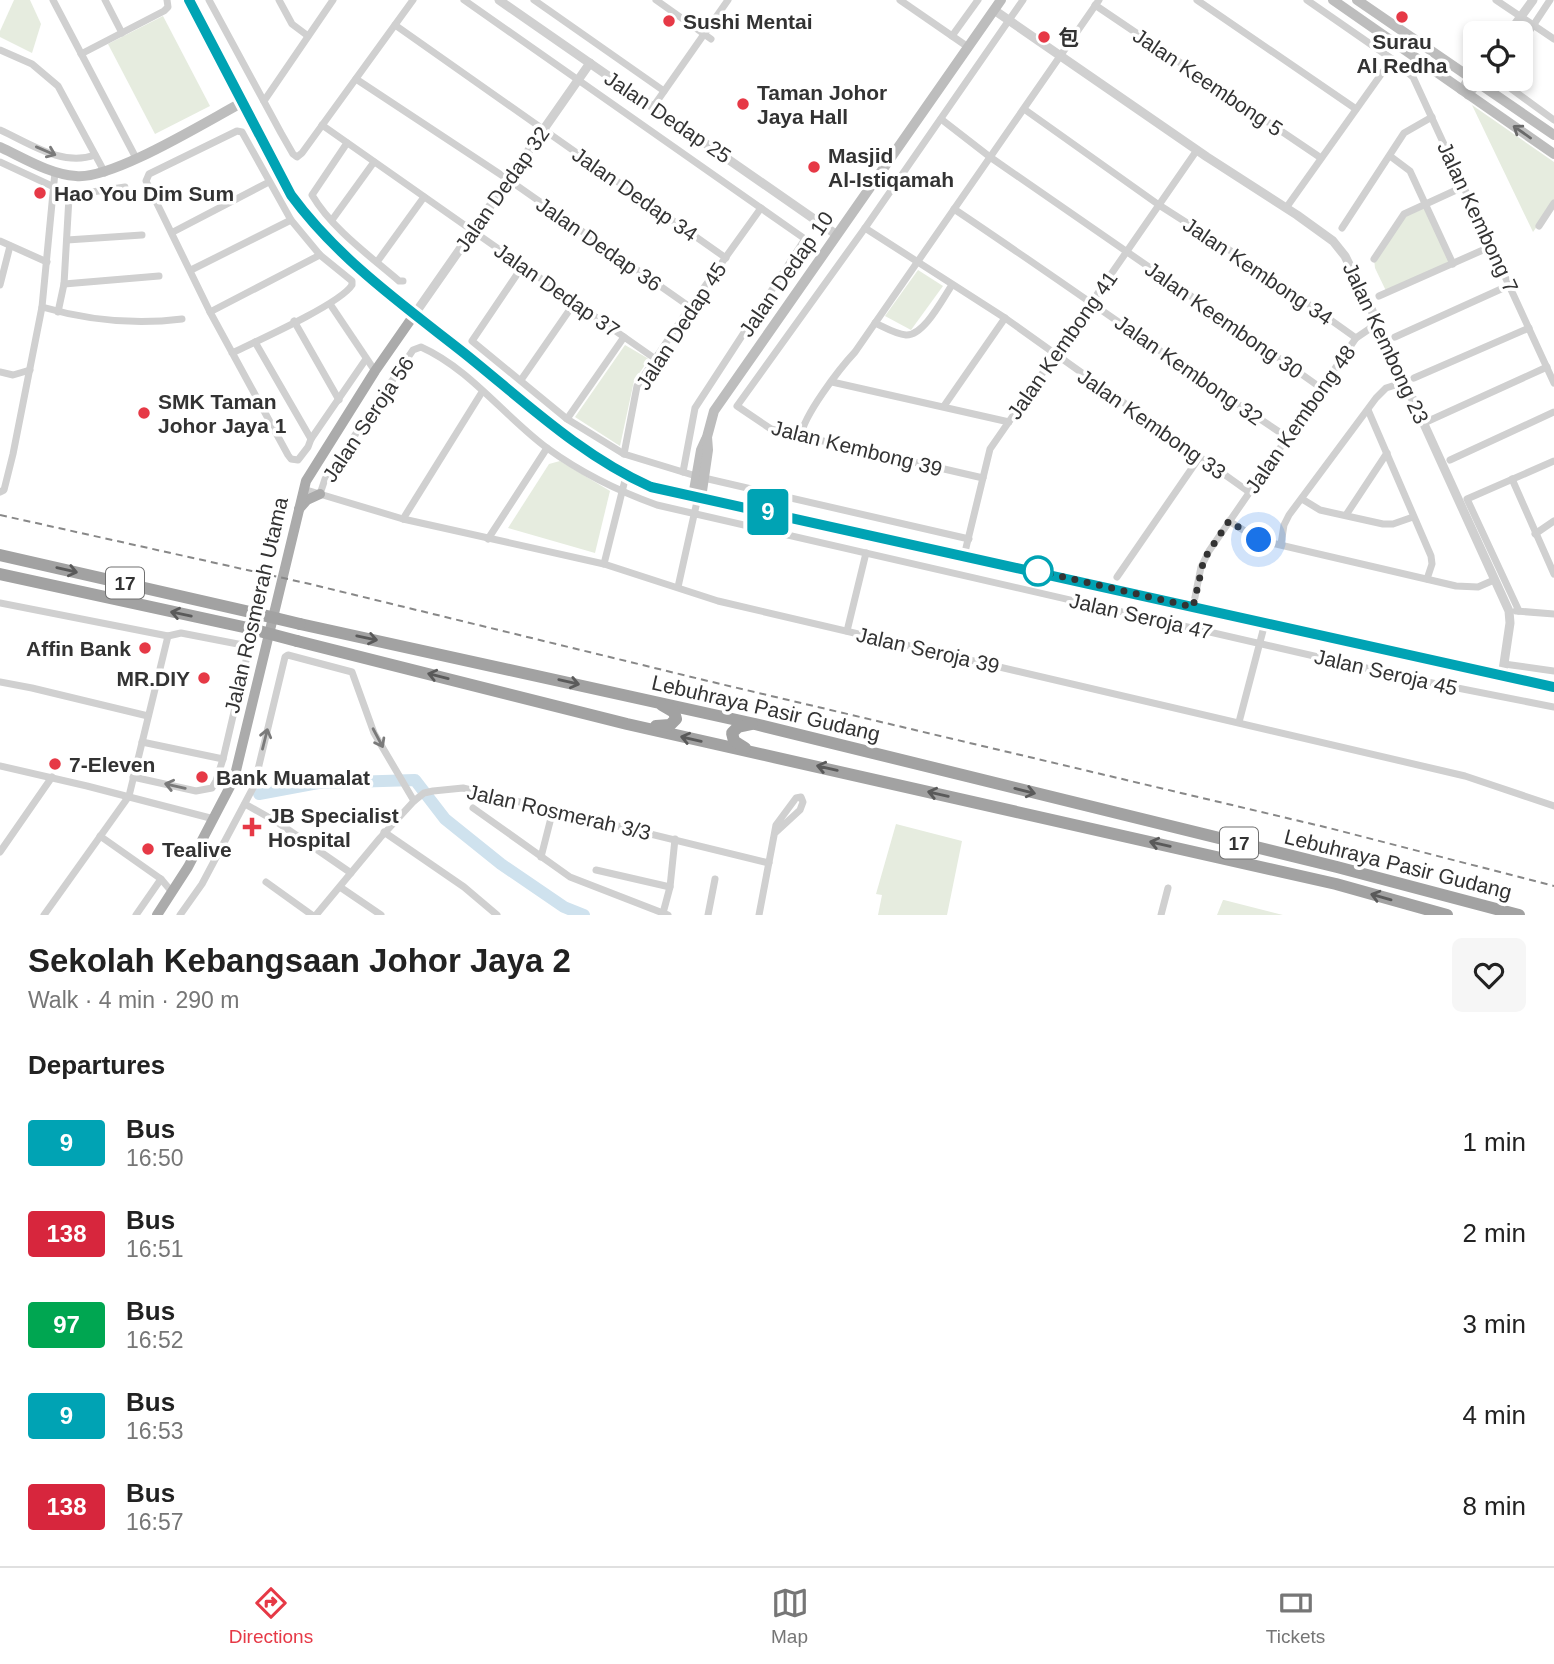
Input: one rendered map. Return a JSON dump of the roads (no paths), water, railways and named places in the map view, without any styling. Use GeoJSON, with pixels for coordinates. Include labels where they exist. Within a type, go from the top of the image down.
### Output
{"type":"FeatureCollection","features":[{"type":"Feature","properties":{"kind":"highway","name":"Lebuhraya Pasir Gudang"},"geometry":{"type":"LineString","coordinates":[[0,555],[755,724],[1519,915]]}},
{"type":"Feature","properties":{"kind":"highway","name":"Lebuhraya Pasir Gudang"},"geometry":{"type":"LineString","coordinates":[[0,574],[248,628],[628,724],[1336,884],[1447,915]]}},
{"type":"Feature","properties":{"kind":"highway"},"geometry":{"type":"LineString","coordinates":[[628,724],[664,726],[674,723],[674,712],[655,701]]}},
{"type":"Feature","properties":{"kind":"highway"},"geometry":{"type":"LineString","coordinates":[[755,724],[738,727],[732,737],[734,741],[755,753]]}},
{"type":"Feature","properties":{"kind":"main road"},"geometry":{"type":"LineString","coordinates":[[189,0],[291,195],[333,246],[572,442],[626,475],[651,487],[1554,687]]}},
{"type":"Feature","properties":{"kind":"main road","name":"Jalan Dedap 10"},"geometry":{"type":"LineString","coordinates":[[697,497],[701,450],[714,411],[1001,0]]}},
{"type":"Feature","properties":{"kind":"main road"},"geometry":{"type":"LineString","coordinates":[[1333,0],[1554,154]]}},
{"type":"Feature","properties":{"kind":"main road"},"geometry":{"type":"LineString","coordinates":[[1357,0],[1463,68]]}},
{"type":"Feature","properties":{"kind":"main road"},"geometry":{"type":"LineString","coordinates":[[1496,91],[1554,135]]}},
{"type":"Feature","properties":{"kind":"main road"},"geometry":{"type":"LineString","coordinates":[[0,147],[55,172],[86,177],[105,173],[243,102]]}},
{"type":"Feature","properties":{"kind":"main road","name":"Jalan Rosmerah Utama"},"geometry":{"type":"LineString","coordinates":[[157,915],[214,819],[239,765],[303,489],[312,470],[375,371],[414,315]]}},
{"type":"Feature","properties":{"kind":"main road"},"geometry":{"type":"LineString","coordinates":[[297,512],[307,500],[320,494]]}},
{"type":"Feature","properties":{"kind":"street"},"geometry":{"type":"LineString","coordinates":[[53,0],[136,158]]}},
{"type":"Feature","properties":{"kind":"street"},"geometry":{"type":"LineString","coordinates":[[105,0],[122,33]]}},
{"type":"Feature","properties":{"kind":"street"},"geometry":{"type":"LineString","coordinates":[[81,54],[164,11],[168,7],[167,0]]}},
{"type":"Feature","properties":{"kind":"street"},"geometry":{"type":"LineString","coordinates":[[279,0],[292,24],[308,36]]}},
{"type":"Feature","properties":{"kind":"street"},"geometry":{"type":"LineString","coordinates":[[264,101],[333,0]]}},
{"type":"Feature","properties":{"kind":"street"},"geometry":{"type":"LineString","coordinates":[[213,1],[264,101],[297,157],[413,0]]}},
{"type":"Feature","properties":{"kind":"street"},"geometry":{"type":"LineString","coordinates":[[464,0],[806,239],[695,408],[683,472]]}},
{"type":"Feature","properties":{"kind":"street","name":"Jalan Dedap 25"},"geometry":{"type":"LineString","coordinates":[[499,0],[837,235]]}},
{"type":"Feature","properties":{"kind":"street"},"geometry":{"type":"LineString","coordinates":[[534,0],[664,91]]}},
{"type":"Feature","properties":{"kind":"street"},"geometry":{"type":"LineString","coordinates":[[656,0],[708,36]]}},
{"type":"Feature","properties":{"kind":"street"},"geometry":{"type":"LineString","coordinates":[[653,107],[708,36],[728,0]]}},
{"type":"Feature","properties":{"kind":"street"},"geometry":{"type":"LineString","coordinates":[[900,0],[968,47]]}},
{"type":"Feature","properties":{"kind":"street"},"geometry":{"type":"LineString","coordinates":[[952,36],[978,0]]}},
{"type":"Feature","properties":{"kind":"street"},"geometry":{"type":"LineString","coordinates":[[865,228],[1023,0]]}},
{"type":"Feature","properties":{"kind":"street"},"geometry":{"type":"LineString","coordinates":[[1198,0],[1356,109]]}},
{"type":"Feature","properties":{"kind":"street","name":"Jalan Kembong 7"},"geometry":{"type":"LineString","coordinates":[[1307,0],[1392,59],[1413,77],[1554,383]]}},
{"type":"Feature","properties":{"kind":"street"},"geometry":{"type":"LineString","coordinates":[[1496,0],[1507,3],[1527,21]]}},
{"type":"Feature","properties":{"kind":"street"},"geometry":{"type":"LineString","coordinates":[[1518,21],[1533,0]]}},
{"type":"Feature","properties":{"kind":"street"},"geometry":{"type":"LineString","coordinates":[[1550,0],[1533,25],[1554,39]]}},
{"type":"Feature","properties":{"kind":"street"},"geometry":{"type":"LineString","coordinates":[[801,436],[802,426],[832,382],[1097,3]]}},
{"type":"Feature","properties":{"kind":"street","name":"Jalan Keembong 5"},"geometry":{"type":"LineString","coordinates":[[1097,3],[1321,158]]}},
{"type":"Feature","properties":{"kind":"street","name":"Jalan Kembong 23"},"geometry":{"type":"LineString","coordinates":[[994,10],[1286,208],[1333,242],[1345,256],[1410,380],[1424,423],[1494,580],[1514,611],[1502,677]]}},
{"type":"Feature","properties":{"kind":"street","name":"Jalan Dedap 34"},"geometry":{"type":"LineString","coordinates":[[395,25],[726,258]]}},
{"type":"Feature","properties":{"kind":"street"},"geometry":{"type":"LineString","coordinates":[[0,50],[32,64],[51,78],[66,100],[105,173]]}},
{"type":"Feature","properties":{"kind":"street"},"geometry":{"type":"LineString","coordinates":[[1286,208],[1392,59]]}},
{"type":"Feature","properties":{"kind":"street","name":"Jalan Dedap 32"},"geometry":{"type":"LineString","coordinates":[[414,315],[590,63]]}},
{"type":"Feature","properties":{"kind":"street","name":"Jalan Dedap 36"},"geometry":{"type":"LineString","coordinates":[[356,79],[509,180],[690,307]]}},
{"type":"Feature","properties":{"kind":"street"},"geometry":{"type":"LineString","coordinates":[[1514,91],[1554,120]]}},
{"type":"Feature","properties":{"kind":"street","name":"Jalan Kembong 34"},"geometry":{"type":"LineString","coordinates":[[1024,108],[1159,205],[1259,269],[1356,338]]}},
{"type":"Feature","properties":{"kind":"street"},"geometry":{"type":"LineString","coordinates":[[1342,228],[1408,129],[1432,117]]}},
{"type":"Feature","properties":{"kind":"street","name":"Jalan Keembong 30"},"geometry":{"type":"LineString","coordinates":[[941,119],[989,157],[1321,388]]}},
{"type":"Feature","properties":{"kind":"street","name":"Jalan Dedap 37"},"geometry":{"type":"LineString","coordinates":[[322,125],[654,358]]}},
{"type":"Feature","properties":{"kind":"street"},"geometry":{"type":"LineString","coordinates":[[0,130],[66,159],[82,159],[95,155]]}},
{"type":"Feature","properties":{"kind":"street"},"geometry":{"type":"LineString","coordinates":[[232,353],[330,304],[347,293],[352,285],[352,281],[320,255],[291,220],[242,132],[232,131],[146,177],[145,181],[173,232],[210,312],[232,353],[291,459],[298,460],[308,447],[366,359]]}},
{"type":"Feature","properties":{"kind":"street"},"geometry":{"type":"LineString","coordinates":[[347,143],[312,195],[332,220],[399,281],[403,281]]}},
{"type":"Feature","properties":{"kind":"street","name":"Jalan Kembong 41"},"geometry":{"type":"LineString","coordinates":[[964,556],[990,449],[1197,150]]}},
{"type":"Feature","properties":{"kind":"street"},"geometry":{"type":"LineString","coordinates":[[1390,156],[1410,171],[1453,264]]}},
{"type":"Feature","properties":{"kind":"street"},"geometry":{"type":"LineString","coordinates":[[0,162],[54,187]]}},
{"type":"Feature","properties":{"kind":"street"},"geometry":{"type":"LineString","coordinates":[[332,220],[374,162]]}},
{"type":"Feature","properties":{"kind":"street"},"geometry":{"type":"LineString","coordinates":[[2,491],[42,307],[55,172]]}},
{"type":"Feature","properties":{"kind":"street"},"geometry":{"type":"LineString","coordinates":[[173,232],[269,182]]}},
{"type":"Feature","properties":{"kind":"street"},"geometry":{"type":"LineString","coordinates":[[1374,259],[1404,215],[1465,186]]}},
{"type":"Feature","properties":{"kind":"street"},"geometry":{"type":"LineString","coordinates":[[58,312],[64,284],[68,197],[125,187]]}},
{"type":"Feature","properties":{"kind":"street"},"geometry":{"type":"LineString","coordinates":[[377,262],[424,197]]}},
{"type":"Feature","properties":{"kind":"street"},"geometry":{"type":"LineString","coordinates":[[1539,226],[1554,203]]}},
{"type":"Feature","properties":{"kind":"street","name":"Jalan Dedap 45"},"geometry":{"type":"LineString","coordinates":[[624,454],[637,386],[761,208]]}},
{"type":"Feature","properties":{"kind":"street","name":"Jalan Kembong 32"},"geometry":{"type":"LineString","coordinates":[[954,209],[1287,437]]}},
{"type":"Feature","properties":{"kind":"street"},"geometry":{"type":"LineString","coordinates":[[191,270],[291,220]]}},
{"type":"Feature","properties":{"kind":"street","name":"Jalan Kembong 33"},"geometry":{"type":"LineString","coordinates":[[865,228],[1005,318],[1250,492]]}},
{"type":"Feature","properties":{"kind":"street","name":"Jalan Kembong 39"},"geometry":{"type":"LineString","coordinates":[[865,228],[737,406],[771,429],[983,478]]}},
{"type":"Feature","properties":{"kind":"street"},"geometry":{"type":"LineString","coordinates":[[67,240],[142,235]]}},
{"type":"Feature","properties":{"kind":"street"},"geometry":{"type":"LineString","coordinates":[[0,241],[47,262]]}},
{"type":"Feature","properties":{"kind":"street"},"geometry":{"type":"LineString","coordinates":[[0,285],[10,246]]}},
{"type":"Feature","properties":{"kind":"street"},"geometry":{"type":"LineString","coordinates":[[1379,296],[1492,246]]}},
{"type":"Feature","properties":{"kind":"street"},"geometry":{"type":"LineString","coordinates":[[210,312],[320,255]]}},
{"type":"Feature","properties":{"kind":"street"},"geometry":{"type":"LineString","coordinates":[[522,267],[472,341],[567,419],[624,454],[700,477],[969,539]]}},
{"type":"Feature","properties":{"kind":"street"},"geometry":{"type":"LineString","coordinates":[[64,284],[159,276]]}},
{"type":"Feature","properties":{"kind":"street"},"geometry":{"type":"LineString","coordinates":[[875,323],[901,335],[915,334],[953,285]]}},
{"type":"Feature","properties":{"kind":"street"},"geometry":{"type":"LineString","coordinates":[[1395,337],[1510,285]]}},
{"type":"Feature","properties":{"kind":"street"},"geometry":{"type":"LineString","coordinates":[[521,380],[575,302]]}},
{"type":"Feature","properties":{"kind":"street"},"geometry":{"type":"LineString","coordinates":[[330,304],[375,371]]}},
{"type":"Feature","properties":{"kind":"street"},"geometry":{"type":"LineString","coordinates":[[42,307],[125,322],[157,322],[182,318]]}},
{"type":"Feature","properties":{"kind":"street"},"geometry":{"type":"LineString","coordinates":[[944,406],[1005,318]]}},
{"type":"Feature","properties":{"kind":"street"},"geometry":{"type":"LineString","coordinates":[[294,321],[339,400]]}},
{"type":"Feature","properties":{"kind":"street","name":"Jalan Kembong 48"},"geometry":{"type":"LineString","coordinates":[[1193,607],[1204,559],[1356,338],[1378,323]]}},
{"type":"Feature","properties":{"kind":"street"},"geometry":{"type":"LineString","coordinates":[[1281,544],[1284,525],[1386,388],[1529,328]]}},
{"type":"Feature","properties":{"kind":"street"},"geometry":{"type":"LineString","coordinates":[[567,419],[624,337]]}},
{"type":"Feature","properties":{"kind":"street"},"geometry":{"type":"LineString","coordinates":[[254,342],[311,439]]}},
{"type":"Feature","properties":{"kind":"street","name":"Jalan Seroja 47"},"geometry":{"type":"LineString","coordinates":[[421,347],[453,366],[547,448],[620,492],[694,514],[1260,643]]}},
{"type":"Feature","properties":{"kind":"street","name":"Jalan Seroja 56"},"geometry":{"type":"LineString","coordinates":[[320,494],[325,479],[412,350],[421,347]]}},
{"type":"Feature","properties":{"kind":"street"},"geometry":{"type":"LineString","coordinates":[[1424,423],[1547,367]]}},
{"type":"Feature","properties":{"kind":"street"},"geometry":{"type":"LineString","coordinates":[[0,372],[13,375],[30,370]]}},
{"type":"Feature","properties":{"kind":"street"},"geometry":{"type":"LineString","coordinates":[[832,382],[1009,422]]}},
{"type":"Feature","properties":{"kind":"street"},"geometry":{"type":"LineString","coordinates":[[402,519],[482,392]]}},
{"type":"Feature","properties":{"kind":"street"},"geometry":{"type":"LineString","coordinates":[[1368,410],[1430,556],[1432,564],[1427,579]]}},
{"type":"Feature","properties":{"kind":"street"},"geometry":{"type":"LineString","coordinates":[[1450,460],[1554,412]]}},
{"type":"Feature","properties":{"kind":"street"},"geometry":{"type":"LineString","coordinates":[[488,539],[547,448]]}},
{"type":"Feature","properties":{"kind":"street"},"geometry":{"type":"LineString","coordinates":[[1346,514],[1387,453]]}},
{"type":"Feature","properties":{"kind":"street"},"geometry":{"type":"LineString","coordinates":[[1117,577],[1199,458]]}},
{"type":"Feature","properties":{"kind":"street"},"geometry":{"type":"LineString","coordinates":[[1554,461],[1467,499],[1514,611],[1554,614]]}},
{"type":"Feature","properties":{"kind":"street"},"geometry":{"type":"LineString","coordinates":[[604,564],[626,475]]}},
{"type":"Feature","properties":{"kind":"street"},"geometry":{"type":"LineString","coordinates":[[1512,479],[1554,575]]}},
{"type":"Feature","properties":{"kind":"street","name":"Jalan Seroja 39"},"geometry":{"type":"LineString","coordinates":[[303,489],[402,519],[604,564],[718,601],[1465,776],[1554,806]]}},
{"type":"Feature","properties":{"kind":"street"},"geometry":{"type":"LineString","coordinates":[[678,587],[697,497]]}},
{"type":"Feature","properties":{"kind":"street"},"geometry":{"type":"LineString","coordinates":[[1303,499],[1320,510],[1388,524],[1413,517]]}},
{"type":"Feature","properties":{"kind":"street"},"geometry":{"type":"LineString","coordinates":[[1229,521],[1259,540],[1456,586],[1478,587],[1494,580]]}},
{"type":"Feature","properties":{"kind":"street"},"geometry":{"type":"LineString","coordinates":[[1535,534],[1554,521]]}},
{"type":"Feature","properties":{"kind":"street"},"geometry":{"type":"LineString","coordinates":[[847,631],[866,553]]}},
{"type":"Feature","properties":{"kind":"street"},"geometry":{"type":"LineString","coordinates":[[0,603],[168,636],[181,633],[243,645],[247,650],[223,759],[212,788],[196,791],[133,776]]}},
{"type":"Feature","properties":{"kind":"street"},"geometry":{"type":"LineString","coordinates":[[1239,722],[1265,623]]}},
{"type":"Feature","properties":{"kind":"street"},"geometry":{"type":"LineString","coordinates":[[44,915],[129,796],[168,636]]}},
{"type":"Feature","properties":{"kind":"street","name":"Jalan Seroja 45"},"geometry":{"type":"LineString","coordinates":[[1260,643],[1427,682],[1554,707]]}},
{"type":"Feature","properties":{"kind":"street"},"geometry":{"type":"LineString","coordinates":[[180,915],[202,884],[254,786],[285,657],[293,654],[352,672],[374,733],[414,801]]}},
{"type":"Feature","properties":{"kind":"street"},"geometry":{"type":"LineString","coordinates":[[1504,664],[1554,671]]}},
{"type":"Feature","properties":{"kind":"street"},"geometry":{"type":"LineString","coordinates":[[0,682],[148,716]]}},
{"type":"Feature","properties":{"kind":"street"},"geometry":{"type":"LineString","coordinates":[[142,742],[223,759]]}},
{"type":"Feature","properties":{"kind":"street"},"geometry":{"type":"LineString","coordinates":[[0,766],[214,819]]}},
{"type":"Feature","properties":{"kind":"street"},"geometry":{"type":"LineString","coordinates":[[0,852],[51,777]]}},
{"type":"Feature","properties":{"kind":"street","name":"Jalan Rosmerah 3/3"},"geometry":{"type":"LineString","coordinates":[[314,915],[384,832],[414,801],[424,793],[433,791],[463,788],[769,863]]}},
{"type":"Feature","properties":{"kind":"street"},"geometry":{"type":"LineString","coordinates":[[759,915],[776,825],[796,798],[801,797],[803,802],[800,810],[775,833]]}},
{"type":"Feature","properties":{"kind":"street"},"geometry":{"type":"LineString","coordinates":[[245,804],[277,822],[351,873]]}},
{"type":"Feature","properties":{"kind":"street"},"geometry":{"type":"LineString","coordinates":[[473,808],[570,877],[665,914],[675,839]]}},
{"type":"Feature","properties":{"kind":"street"},"geometry":{"type":"LineString","coordinates":[[541,857],[553,810]]}},
{"type":"Feature","properties":{"kind":"street"},"geometry":{"type":"LineString","coordinates":[[384,832],[464,887],[497,915]]}},
{"type":"Feature","properties":{"kind":"street"},"geometry":{"type":"LineString","coordinates":[[100,836],[161,879],[172,892]]}},
{"type":"Feature","properties":{"kind":"street"},"geometry":{"type":"LineString","coordinates":[[596,870],[670,887]]}},
{"type":"Feature","properties":{"kind":"street"},"geometry":{"type":"LineString","coordinates":[[136,915],[161,879]]}},
{"type":"Feature","properties":{"kind":"street"},"geometry":{"type":"LineString","coordinates":[[708,915],[715,879]]}},
{"type":"Feature","properties":{"kind":"street"},"geometry":{"type":"LineString","coordinates":[[266,881],[314,915]]}},
{"type":"Feature","properties":{"kind":"street"},"geometry":{"type":"LineString","coordinates":[[340,887],[381,915]]}},
{"type":"Feature","properties":{"kind":"street"},"geometry":{"type":"LineString","coordinates":[[1161,915],[1168,888]]}},
{"type":"Feature","properties":{"kind":"waterway"},"geometry":{"type":"LineString","coordinates":[[259,794],[318,783],[415,780],[445,819],[501,864],[564,907],[584,915]]}},
{"type":"Feature","properties":{"kind":"railway"},"geometry":{"type":"LineString","coordinates":[[0,515],[310,584],[1329,828],[1554,886]]}},
{"type":"Feature","properties":{"kind":"place","name":"Surau Al Redha"},"geometry":{"type":"Point","coordinates":[1402,17]}},
{"type":"Feature","properties":{"kind":"place","name":"Sushi Mentai"},"geometry":{"type":"Point","coordinates":[669,21]}},
{"type":"Feature","properties":{"kind":"place","name":"包"},"geometry":{"type":"Point","coordinates":[1044,37]}},
{"type":"Feature","properties":{"kind":"place","name":"Taman Johor Jaya Hall"},"geometry":{"type":"Point","coordinates":[743,104]}},
{"type":"Feature","properties":{"kind":"place","name":"Masjid Al-Istiqamah"},"geometry":{"type":"Point","coordinates":[814,167]}},
{"type":"Feature","properties":{"kind":"place","name":"Hao You Dim Sum"},"geometry":{"type":"Point","coordinates":[40,193]}},
{"type":"Feature","properties":{"kind":"place","name":"SMK Taman Johor Jaya 1"},"geometry":{"type":"Point","coordinates":[144,413]}},
{"type":"Feature","properties":{"kind":"place","name":"Affin Bank"},"geometry":{"type":"Point","coordinates":[145,648]}},
{"type":"Feature","properties":{"kind":"place","name":"MR.DIY"},"geometry":{"type":"Point","coordinates":[204,678]}},
{"type":"Feature","properties":{"kind":"place","name":"7-Eleven"},"geometry":{"type":"Point","coordinates":[55,764]}},
{"type":"Feature","properties":{"kind":"place","name":"Bank Muamalat"},"geometry":{"type":"Point","coordinates":[202,777]}},
{"type":"Feature","properties":{"kind":"place","name":"JB Specialist Hospital"},"geometry":{"type":"Point","coordinates":[252,827]}},
{"type":"Feature","properties":{"kind":"place","name":"Tealive"},"geometry":{"type":"Point","coordinates":[148,849]}}]}
